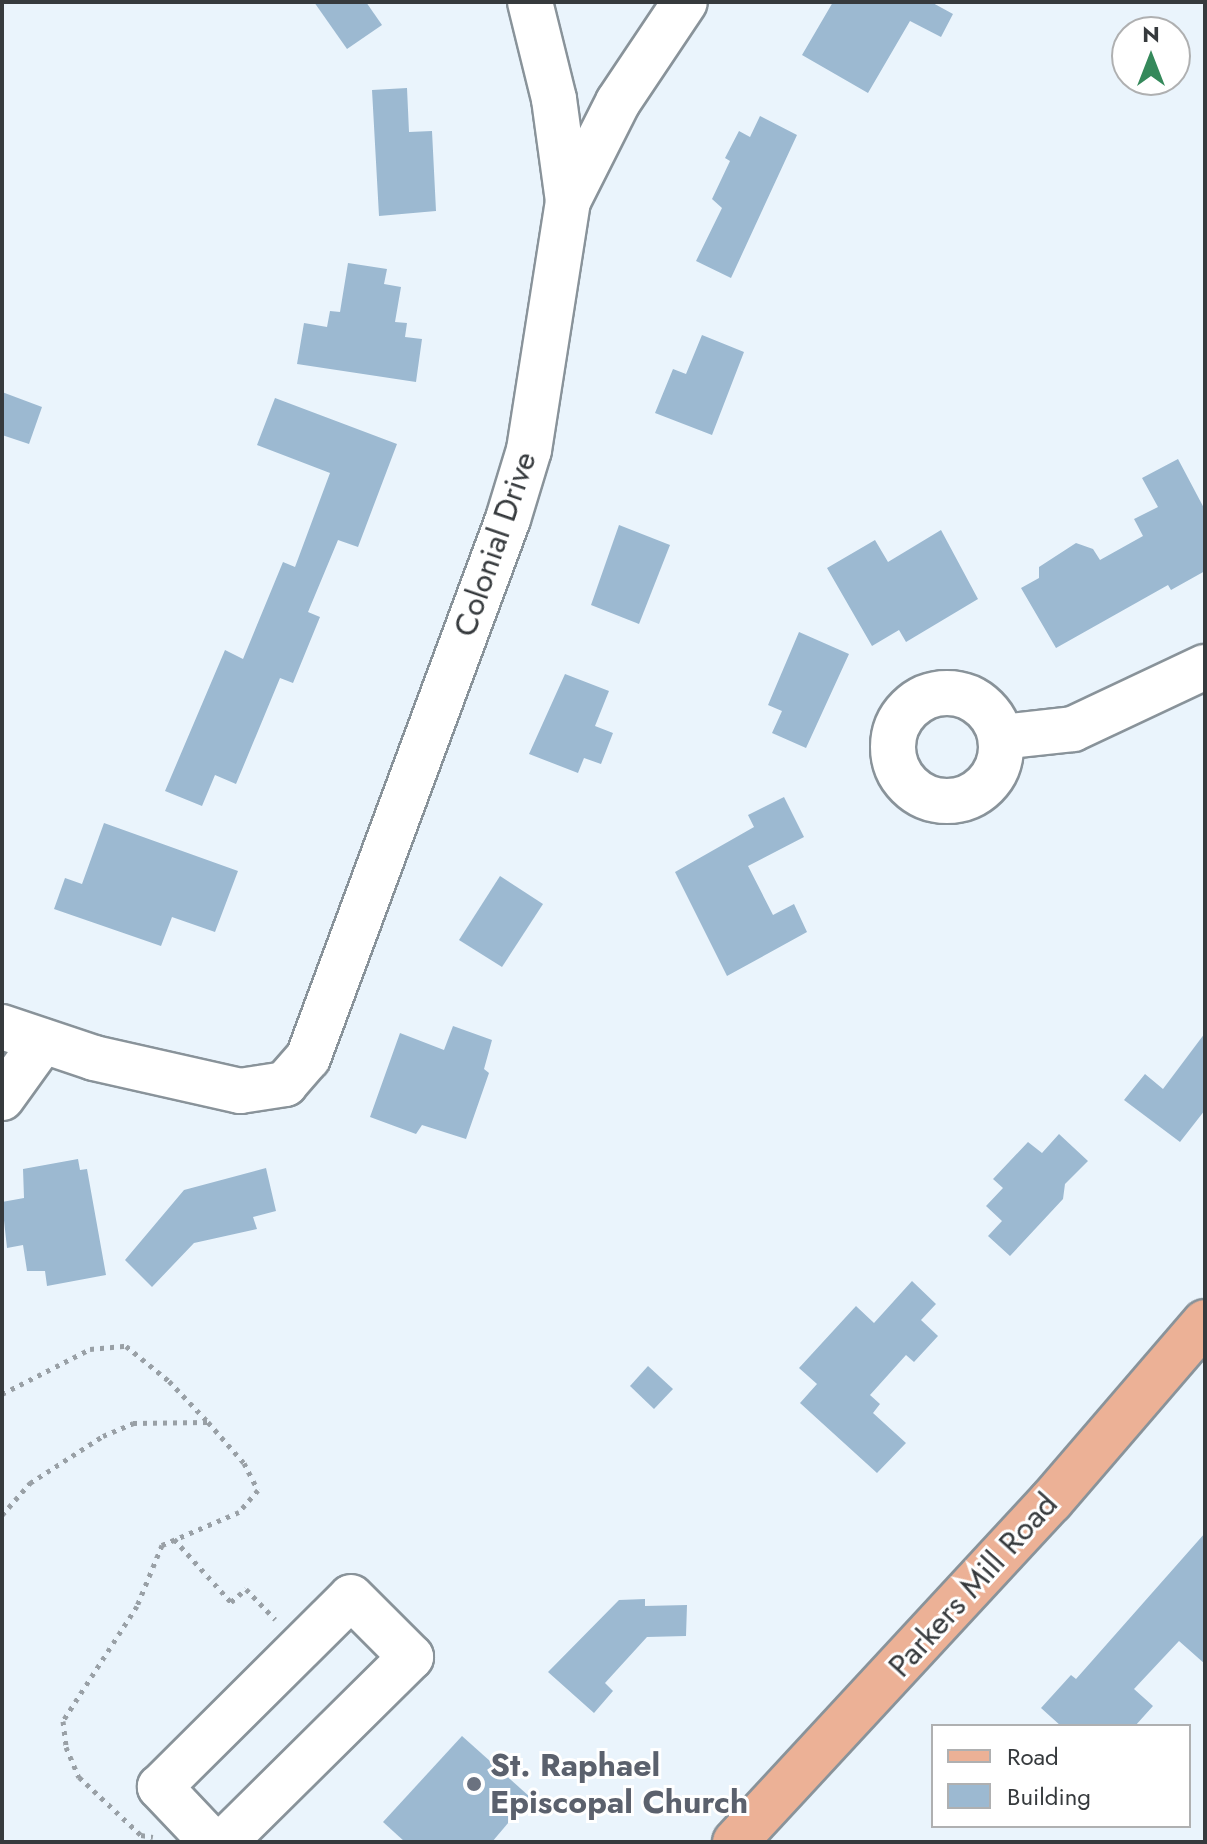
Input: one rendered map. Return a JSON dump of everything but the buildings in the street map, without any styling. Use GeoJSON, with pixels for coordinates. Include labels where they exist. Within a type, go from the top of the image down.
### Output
{"type":"FeatureCollection","features":[{"type":"Feature","properties":{"kind":"main road","name":"Parkers Mill Road"},"geometry":{"type":"LineString","coordinates":[[735,1842],[1051,1501],[1205,1322]]}},
{"type":"Feature","properties":{"kind":"street"},"geometry":{"type":"LineString","coordinates":[[530,2],[554,99],[568,201]]}},
{"type":"Feature","properties":{"kind":"street","name":"Colonial Drive"},"geometry":{"type":"LineString","coordinates":[[43,1041],[177,1080],[240,1091],[285,1084],[308,1058],[508,519],[537,407],[568,201],[618,102],[685,2]]}},
{"type":"Feature","properties":{"kind":"street"},"geometry":{"type":"LineString","coordinates":[[1001,737],[1073,729],[1205,667]]}},
{"type":"Feature","properties":{"kind":"street"},"geometry":{"type":"LineString","coordinates":[[2,1027],[43,1041],[2,1098]]}},
{"type":"Feature","properties":{"kind":"street"},"geometry":{"type":"LineString","coordinates":[[201,1830],[160,1787],[351,1597],[411,1657],[224,1842]]}},
{"type":"Feature","properties":{"kind":"path"},"geometry":{"type":"LineString","coordinates":[[2,1394],[90,1349],[126,1346],[208,1422],[244,1463],[258,1490],[239,1512],[162,1545],[137,1606],[63,1721],[66,1747],[79,1777],[141,1835],[165,1839],[201,1830]]}},
{"type":"Feature","properties":{"kind":"path"},"geometry":{"type":"LineString","coordinates":[[2,1515],[30,1483],[103,1436],[133,1423],[208,1422]]}},
{"type":"Feature","properties":{"kind":"path"},"geometry":{"type":"LineString","coordinates":[[174,1539],[231,1602],[246,1589],[277,1621]]}},
{"type":"Feature","properties":{"kind":"place","name":"St. Raphael Episcopal Church"},"geometry":{"type":"Point","coordinates":[474,1784]}}]}
